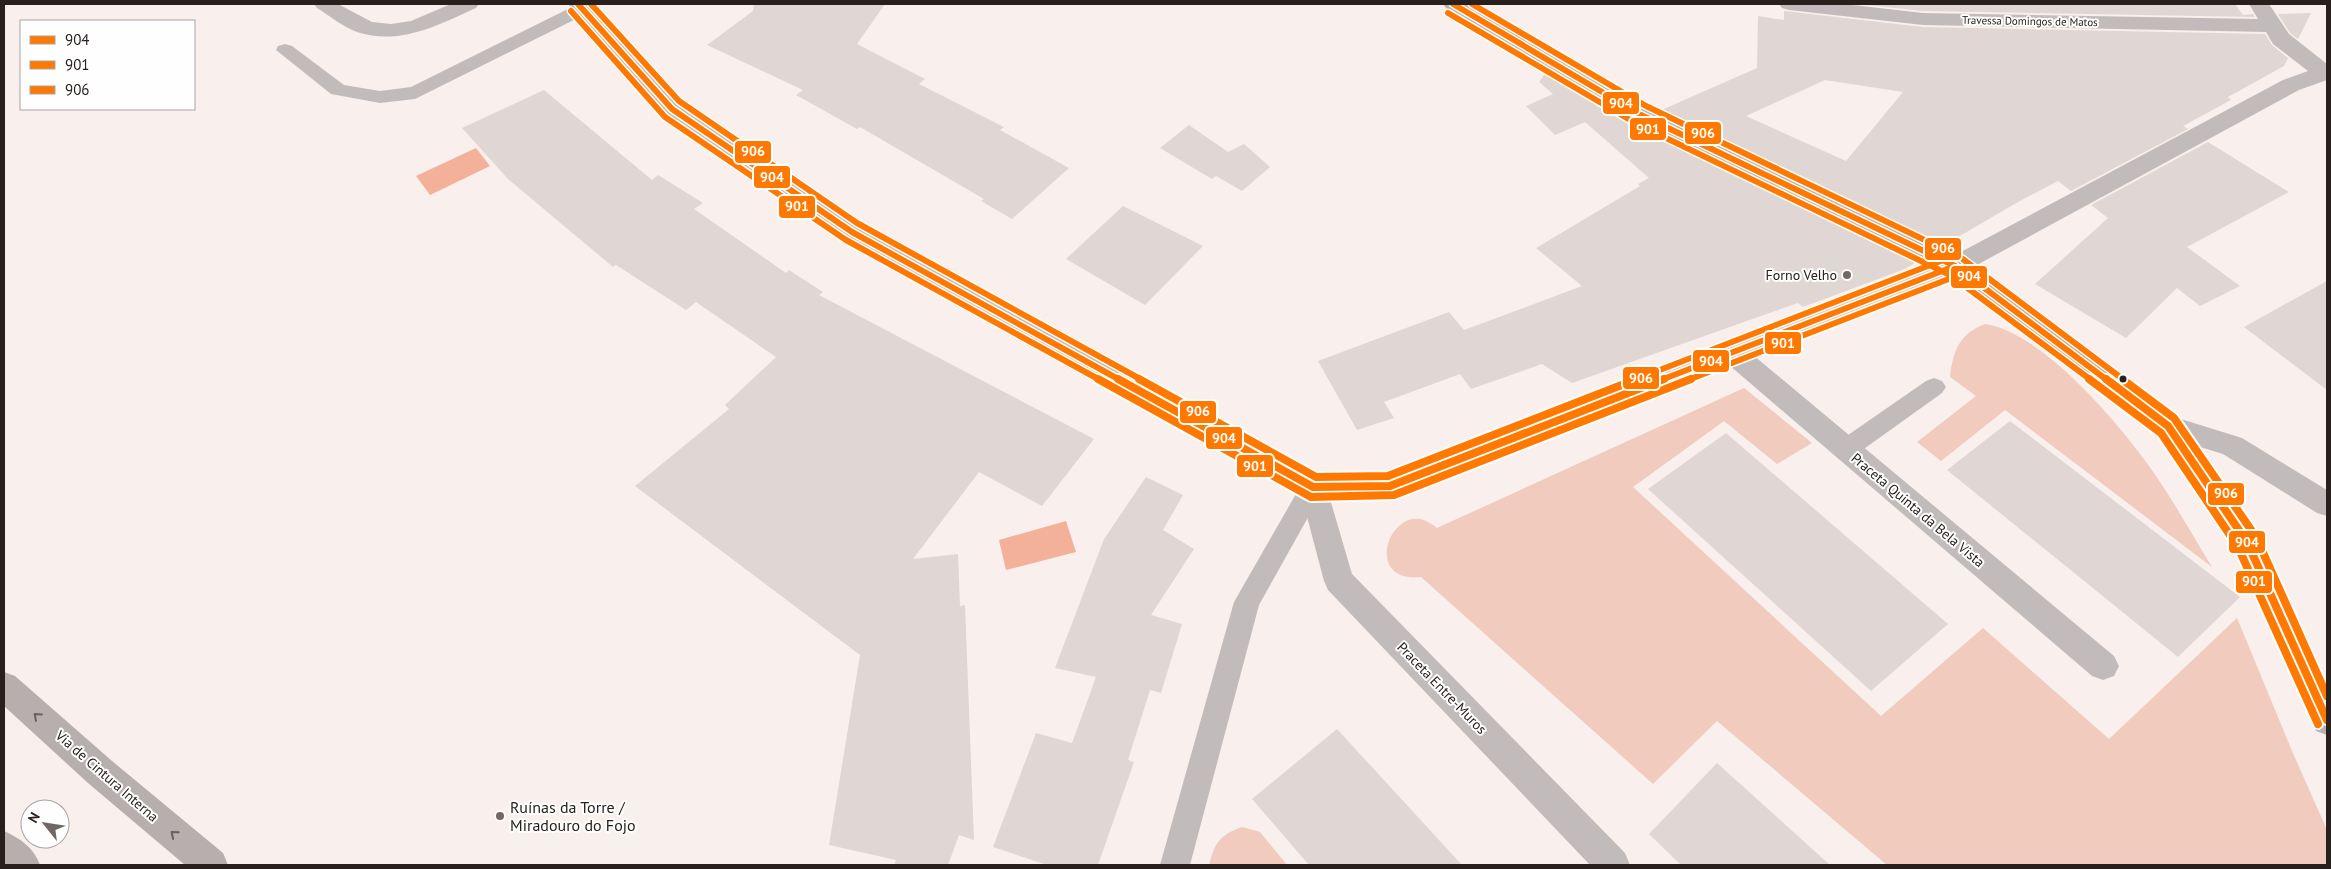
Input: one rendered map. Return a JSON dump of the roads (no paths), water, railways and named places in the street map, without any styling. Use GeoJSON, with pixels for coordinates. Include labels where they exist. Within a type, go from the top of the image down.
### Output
{"type":"FeatureCollection","features":[{"type":"Feature","properties":{"kind":"highway","name":"Via de Cintura Interna"},"geometry":{"type":"LineString","coordinates":[[4,686],[100,772],[211,865]]}},
{"type":"Feature","properties":{"kind":"highway"},"geometry":{"type":"LineString","coordinates":[[4,848],[23,865]]}},
{"type":"Feature","properties":{"kind":"main road"},"geometry":{"type":"LineString","coordinates":[[1453,4],[1641,115],[1955,266],[2168,426],[2247,542],[2327,720]]}},
{"type":"Feature","properties":{"kind":"street"},"geometry":{"type":"LineString","coordinates":[[324,4],[367,28],[393,32],[407,29],[469,4]]}},
{"type":"Feature","properties":{"kind":"street","name":"Travessa Domingos de Matos"},"geometry":{"type":"LineString","coordinates":[[1789,4],[1924,19],[2273,26]]}},
{"type":"Feature","properties":{"kind":"street"},"geometry":{"type":"LineString","coordinates":[[2259,4],[2282,40],[2326,72]]}},
{"type":"Feature","properties":{"kind":"street"},"geometry":{"type":"LineString","coordinates":[[580,6],[672,109],[852,232],[1313,487],[1390,486],[1734,354],[1955,266],[2291,85],[2326,72]]}},
{"type":"Feature","properties":{"kind":"street","name":"Praceta Quinta da Bela Vista"},"geometry":{"type":"LineString","coordinates":[[1734,354],[2103,666]]}},
{"type":"Feature","properties":{"kind":"street"},"geometry":{"type":"LineString","coordinates":[[2168,426],[2232,446],[2327,504]]}},
{"type":"Feature","properties":{"kind":"street","name":"Praceta Entre-Muros"},"geometry":{"type":"LineString","coordinates":[[1313,487],[1339,581],[1613,865]]}},
{"type":"Feature","properties":{"kind":"lane"},"geometry":{"type":"LineString","coordinates":[[284,50],[338,90],[380,97],[414,93],[580,6]]}},
{"type":"Feature","properties":{"kind":"lane"},"geometry":{"type":"LineString","coordinates":[[1846,449],[1934,387]]}},
{"type":"Feature","properties":{"kind":"lane"},"geometry":{"type":"LineString","coordinates":[[1175,865],[1247,602],[1313,487]]}},
{"type":"Feature","properties":{"kind":"place","name":"Forno Velho"},"geometry":{"type":"Point","coordinates":[1847,275]}},
{"type":"Feature","properties":{"kind":"place","name":"Ruínas da Torre / Miradouro do Fojo"},"geometry":{"type":"Point","coordinates":[500,816]}}]}
